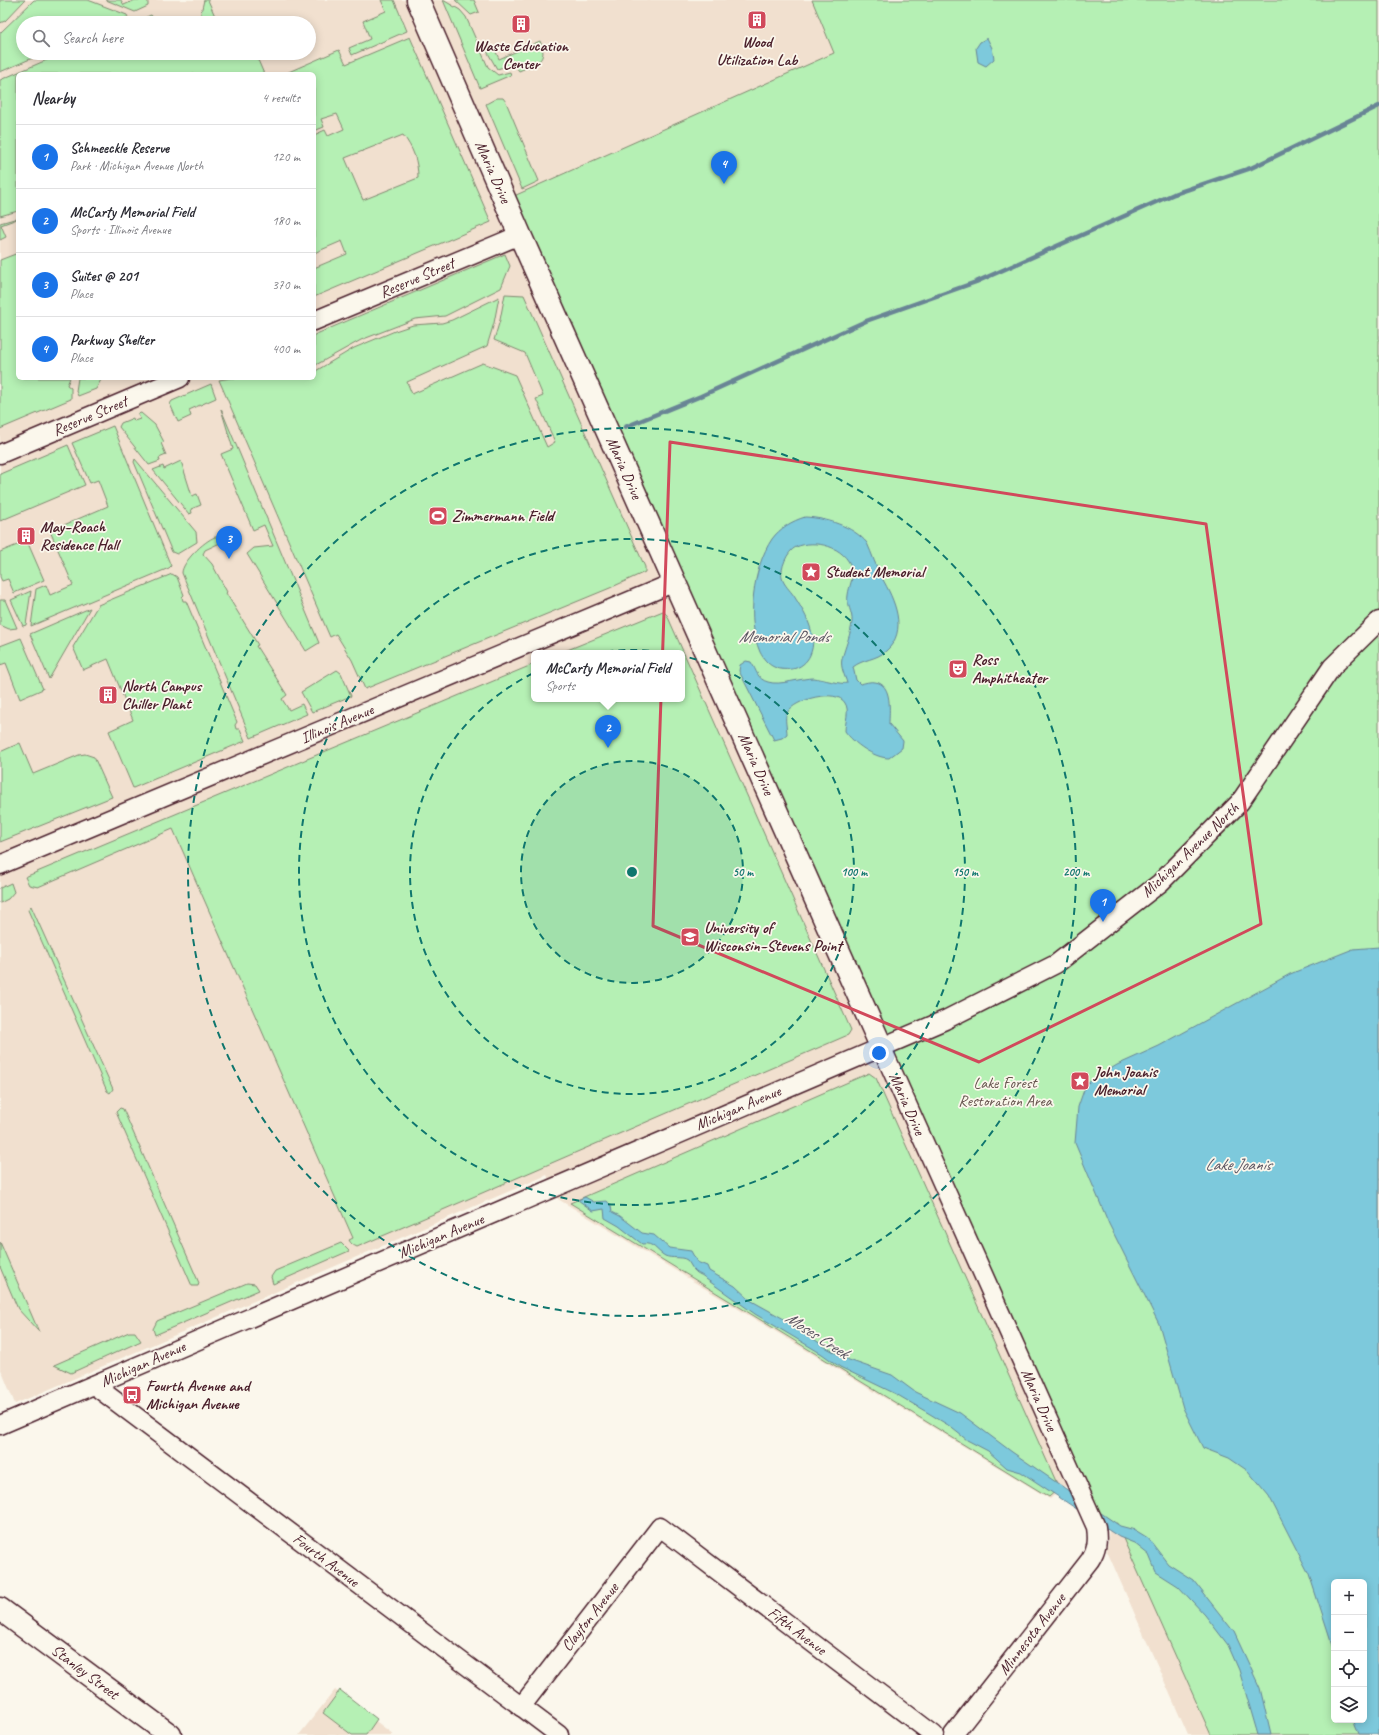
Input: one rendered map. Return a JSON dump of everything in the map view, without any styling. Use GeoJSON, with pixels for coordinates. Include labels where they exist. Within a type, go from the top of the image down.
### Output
{"type":"FeatureCollection","features":[{"type":"Feature","properties":{"kind":"street","name":"Maria Drive"},"geometry":{"type":"LineString","coordinates":[[418,0],[520,235],[1096,1528]]}},
{"type":"Feature","properties":{"kind":"street","name":"Reserve Street"},"geometry":{"type":"LineString","coordinates":[[316,321],[520,235]]}},
{"type":"Feature","properties":{"kind":"street","name":"Reserve Street"},"geometry":{"type":"LineString","coordinates":[[0,454],[175,380]]}},
{"type":"Feature","properties":{"kind":"street","name":"Illinois Avenue"},"geometry":{"type":"LineString","coordinates":[[0,865],[675,582]]}},
{"type":"Feature","properties":{"kind":"street","name":"Michigan Avenue North"},"geometry":{"type":"LineString","coordinates":[[881,1046],[945,1020],[1056,964],[1160,883],[1240,802],[1332,667],[1379,621]]}},
{"type":"Feature","properties":{"kind":"street","name":"Michigan Avenue"},"geometry":{"type":"LineString","coordinates":[[0,1425],[881,1046]]}},
{"type":"Feature","properties":{"kind":"street","name":"Fourth Avenue"},"geometry":{"type":"LineString","coordinates":[[94,1385],[559,1735]]}},
{"type":"Feature","properties":{"kind":"street","name":"Clayton Avenue"},"geometry":{"type":"LineString","coordinates":[[521,1707],[660,1527]]}},
{"type":"Feature","properties":{"kind":"street","name":"Fifth Avenue"},"geometry":{"type":"LineString","coordinates":[[660,1527],[934,1735]]}},
{"type":"Feature","properties":{"kind":"street","name":"Minnesota Avenue"},"geometry":{"type":"LineString","coordinates":[[953,1735],[1090,1560],[1096,1550],[1098,1541],[1096,1528]]}},
{"type":"Feature","properties":{"kind":"street","name":"Stanley Street"},"geometry":{"type":"LineString","coordinates":[[0,1609],[170,1735]]}},
{"type":"Feature","properties":{"kind":"highlighted area"},"geometry":{"type":"Polygon","coordinates":[[[670,442],[1206,524],[1261,924],[979,1062],[653,926],[670,442]]]}},
{"type":"Feature","properties":{"kind":"shaded area","name":"University of Wisconsin–Stevens Point"},"geometry":{"type":"Polygon","coordinates":[[[0,0],[1379,0],[1379,1735],[1188,1735],[1107,1551],[1109,1530],[1085,1469],[1050,1499],[558,1199],[547,1175],[15,1404],[0,1367],[0,0]]]}},
{"type":"Feature","properties":{"kind":"shaded area"},"geometry":{"type":"Polygon","coordinates":[[[335,1690],[394,1735],[299,1735],[335,1690]]]}},
{"type":"Feature","properties":{"kind":"green space"},"geometry":{"type":"Polygon","coordinates":[[[0,0],[25,0],[5,21],[0,23],[0,0]]]}},
{"type":"Feature","properties":{"kind":"green space"},"geometry":{"type":"Polygon","coordinates":[[[34,0],[88,0],[128,16],[18,16],[34,0]]]}},
{"type":"Feature","properties":{"kind":"green space"},"geometry":{"type":"Polygon","coordinates":[[[106,0],[121,0],[124,5],[135,0],[148,0],[148,6],[135,12],[106,0]]]}},
{"type":"Feature","properties":{"kind":"green space"},"geometry":{"type":"Polygon","coordinates":[[[204,0],[208,0],[215,16],[200,16],[204,0]]]}},
{"type":"Feature","properties":{"kind":"green space"},"geometry":{"type":"Polygon","coordinates":[[[381,0],[394,0],[407,31],[352,55],[349,48],[370,39],[363,21],[386,11],[381,0]]]}},
{"type":"Feature","properties":{"kind":"green space"},"geometry":{"type":"Polygon","coordinates":[[[443,0],[460,10],[466,17],[488,67],[498,75],[510,72],[511,75],[480,88],[443,0]]]}},
{"type":"Feature","properties":{"kind":"green space"},"geometry":{"type":"Polygon","coordinates":[[[455,0],[474,0],[479,12],[471,15],[455,0]]]}},
{"type":"Feature","properties":{"kind":"green space","name":"Lake Forest Restoration Area"},"geometry":{"type":"Polygon","coordinates":[[[812,0],[1379,0],[1379,1735],[1211,1735],[1121,1534],[1117,1530],[1117,1523],[1096,1527],[505,200],[834,53],[812,0]]]}},
{"type":"Feature","properties":{"kind":"green space"},"geometry":{"type":"Polygon","coordinates":[[[16,17],[16,60],[28,60],[0,72],[0,33],[16,17]]]}},
{"type":"Feature","properties":{"kind":"green space"},"geometry":{"type":"Polygon","coordinates":[[[410,37],[491,222],[316,296],[316,267],[347,254],[342,241],[316,252],[316,134],[325,130],[328,136],[344,129],[337,114],[321,119],[324,127],[316,130],[316,72],[289,72],[339,50],[346,64],[410,37]],[[403,135],[345,158],[363,200],[418,178],[416,160],[403,135]]]}},
{"type":"Feature","properties":{"kind":"green space"},"geometry":{"type":"Polygon","coordinates":[[[540,41],[543,53],[542,57],[535,64],[519,71],[514,64],[497,69],[488,53],[488,50],[494,47],[499,59],[540,41]]]}},
{"type":"Feature","properties":{"kind":"green space"},"geometry":{"type":"Polygon","coordinates":[[[47,60],[258,60],[263,72],[19,72],[47,60]]]}},
{"type":"Feature","properties":{"kind":"green space"},"geometry":{"type":"Polygon","coordinates":[[[16,73],[16,212],[0,216],[0,80],[16,73]]]}},
{"type":"Feature","properties":{"kind":"green space"},"geometry":{"type":"Polygon","coordinates":[[[497,98],[503,98],[506,102],[539,181],[522,189],[486,104],[497,98]]]}},
{"type":"Feature","properties":{"kind":"green space"},"geometry":{"type":"Polygon","coordinates":[[[16,219],[1,225],[6,237],[0,240],[0,223],[16,219]]]}},
{"type":"Feature","properties":{"kind":"green space"},"geometry":{"type":"Polygon","coordinates":[[[16,254],[16,380],[69,380],[67,385],[71,388],[71,399],[0,429],[0,260],[16,254]]]}},
{"type":"Feature","properties":{"kind":"green space"},"geometry":{"type":"Polygon","coordinates":[[[505,254],[510,266],[501,288],[445,316],[415,319],[361,340],[316,365],[316,334],[505,254]]]}},
{"type":"Feature","properties":{"kind":"green space","name":"Zimmermann Field"},"geometry":{"type":"Polygon","coordinates":[[[505,294],[524,295],[645,567],[645,572],[610,588],[365,689],[352,660],[336,634],[330,637],[219,380],[316,380],[316,371],[354,348],[413,325],[442,323],[452,320],[499,297],[494,323],[487,346],[407,382],[412,394],[483,363],[515,375],[547,447],[555,442],[536,399],[543,396],[525,353],[494,340],[505,294]]]}},
{"type":"Feature","properties":{"kind":"green space"},"geometry":{"type":"Polygon","coordinates":[[[78,380],[101,380],[96,389],[78,396],[76,391],[78,380]]]}},
{"type":"Feature","properties":{"kind":"green space"},"geometry":{"type":"Polygon","coordinates":[[[211,384],[216,398],[189,410],[191,416],[178,422],[170,404],[172,401],[211,384]]]}},
{"type":"Feature","properties":{"kind":"green space"},"geometry":{"type":"Polygon","coordinates":[[[221,409],[319,643],[306,651],[247,554],[254,548],[273,546],[264,525],[253,530],[221,454],[233,449],[221,409]]]}},
{"type":"Feature","properties":{"kind":"green space"},"geometry":{"type":"Polygon","coordinates":[[[141,413],[155,425],[164,442],[161,443],[166,455],[159,458],[160,461],[149,465],[119,427],[121,423],[133,418],[134,421],[140,419],[138,414],[141,413]]]}},
{"type":"Feature","properties":{"kind":"green space"},"geometry":{"type":"Polygon","coordinates":[[[113,426],[171,566],[31,626],[36,589],[46,585],[50,595],[73,585],[50,531],[108,506],[98,480],[90,483],[72,443],[113,426]]]}},
{"type":"Feature","properties":{"kind":"green space"},"geometry":{"type":"Polygon","coordinates":[[[68,445],[85,485],[0,521],[0,474],[68,445]]]}},
{"type":"Feature","properties":{"kind":"green space"},"geometry":{"type":"Polygon","coordinates":[[[135,459],[196,532],[197,542],[177,554],[172,552],[134,462],[135,459]]]}},
{"type":"Feature","properties":{"kind":"green space"},"geometry":{"type":"Polygon","coordinates":[[[181,461],[192,496],[197,494],[201,505],[191,509],[192,513],[189,514],[153,470],[163,466],[164,469],[181,461]]]}},
{"type":"Feature","properties":{"kind":"green space"},"geometry":{"type":"Polygon","coordinates":[[[217,537],[220,543],[205,550],[203,554],[212,564],[227,592],[226,593],[258,645],[256,646],[287,695],[282,699],[289,710],[302,704],[307,714],[251,738],[182,573],[183,568],[194,552],[210,539],[217,537]]]}},
{"type":"Feature","properties":{"kind":"green space"},"geometry":{"type":"Polygon","coordinates":[[[27,541],[44,580],[14,593],[8,579],[2,581],[0,577],[0,552],[27,541]]]}},
{"type":"Feature","properties":{"kind":"green space"},"geometry":{"type":"Polygon","coordinates":[[[172,574],[177,577],[184,595],[182,597],[183,601],[186,601],[237,722],[235,725],[236,729],[240,729],[245,741],[133,788],[109,731],[133,720],[108,659],[83,670],[73,647],[98,605],[172,574]]]}},
{"type":"Feature","properties":{"kind":"green space"},"geometry":{"type":"Polygon","coordinates":[[[31,591],[26,625],[23,626],[11,600],[31,591]]]}},
{"type":"Feature","properties":{"kind":"green space"},"geometry":{"type":"Polygon","coordinates":[[[0,600],[5,600],[17,628],[9,629],[0,625],[0,600]]]}},
{"type":"Feature","properties":{"kind":"green space"},"geometry":{"type":"Polygon","coordinates":[[[90,608],[49,679],[30,634],[90,608]]]}},
{"type":"Feature","properties":{"kind":"green space"},"geometry":{"type":"Polygon","coordinates":[[[663,611],[667,615],[683,650],[567,650],[663,611]]]}},
{"type":"Feature","properties":{"kind":"green space"},"geometry":{"type":"Polygon","coordinates":[[[21,638],[43,689],[20,699],[6,663],[0,665],[0,646],[21,638]]]}},
{"type":"Feature","properties":{"kind":"green space"},"geometry":{"type":"Polygon","coordinates":[[[685,656],[851,1030],[848,1035],[357,1247],[349,1240],[353,1238],[173,829],[38,887],[29,885],[25,877],[531,665],[531,702],[685,702],[685,656]]]}},
{"type":"Feature","properties":{"kind":"green space"},"geometry":{"type":"Polygon","coordinates":[[[337,670],[341,673],[351,696],[312,712],[301,692],[337,670]]]}},
{"type":"Feature","properties":{"kind":"green space"},"geometry":{"type":"Polygon","coordinates":[[[20,743],[33,774],[79,755],[85,754],[94,757],[112,797],[0,842],[0,752],[20,743]]]}},
{"type":"Feature","properties":{"kind":"green space"},"geometry":{"type":"Polygon","coordinates":[[[11,883],[14,892],[8,899],[0,903],[0,888],[11,883]]]}},
{"type":"Feature","properties":{"kind":"green space"},"geometry":{"type":"Polygon","coordinates":[[[31,906],[113,1089],[110,1093],[107,1091],[28,910],[31,906]]]}},
{"type":"Feature","properties":{"kind":"green space"},"geometry":{"type":"Polygon","coordinates":[[[869,1073],[876,1078],[1059,1488],[1049,1497],[570,1203],[869,1073]]]}},
{"type":"Feature","properties":{"kind":"green space"},"geometry":{"type":"Polygon","coordinates":[[[120,1108],[123,1109],[199,1283],[198,1286],[192,1286],[116,1112],[120,1108]]]}},
{"type":"Feature","properties":{"kind":"green space"},"geometry":{"type":"Polygon","coordinates":[[[0,1242],[39,1332],[18,1309],[0,1267],[0,1242]]]}},
{"type":"Feature","properties":{"kind":"green space"},"geometry":{"type":"Polygon","coordinates":[[[341,1243],[349,1251],[273,1284],[271,1277],[275,1271],[341,1243]]]}},
{"type":"Feature","properties":{"kind":"green space"},"geometry":{"type":"Polygon","coordinates":[[[247,1283],[255,1284],[259,1290],[155,1335],[153,1329],[157,1321],[247,1283]]]}},
{"type":"Feature","properties":{"kind":"green space"},"geometry":{"type":"Polygon","coordinates":[[[129,1332],[135,1332],[141,1341],[71,1373],[54,1365],[129,1332]]]}},
{"type":"Feature","properties":{"kind":"green space"},"geometry":{"type":"Polygon","coordinates":[[[340,1690],[377,1719],[366,1735],[352,1735],[323,1713],[340,1690]]]}},
{"type":"Feature","properties":{"kind":"water"},"geometry":{"type":"Polygon","coordinates":[[[987,38],[992,48],[994,59],[986,66],[978,62],[976,48],[980,42],[987,38]]]}},
{"type":"Feature","properties":{"kind":"water","name":"Memorial Ponds"},"geometry":{"type":"Polygon","coordinates":[[[805,517],[822,519],[839,524],[861,537],[867,543],[895,605],[898,625],[897,634],[893,643],[882,654],[861,662],[853,667],[856,680],[860,684],[875,682],[881,684],[887,693],[889,699],[889,724],[903,741],[902,748],[889,758],[871,753],[858,745],[849,736],[845,731],[847,709],[845,703],[834,696],[816,697],[798,703],[791,708],[787,713],[786,718],[787,734],[782,738],[774,740],[739,671],[740,665],[746,661],[751,662],[759,677],[768,682],[778,683],[814,678],[836,683],[847,683],[842,668],[842,662],[852,622],[848,599],[852,579],[852,569],[843,555],[828,546],[812,544],[796,547],[787,556],[782,570],[783,581],[806,616],[812,632],[813,640],[809,658],[800,666],[792,669],[777,668],[769,664],[763,657],[756,639],[753,625],[754,594],[756,579],[765,551],[779,531],[791,523],[805,517]]]}},
{"type":"Feature","properties":{"kind":"water","name":"Lake Joanis"},"geometry":{"type":"Polygon","coordinates":[[[1379,947],[1379,1735],[1359,1735],[1354,1723],[1367,1723],[1367,1579],[1331,1579],[1331,1642],[1309,1574],[1269,1496],[1248,1471],[1229,1458],[1203,1448],[1183,1408],[1159,1324],[1109,1224],[1075,1143],[1078,1107],[1086,1084],[1117,1065],[1159,1046],[1290,974],[1353,949],[1379,947]]]}},
{"type":"Feature","properties":{"kind":"water"},"geometry":{"type":"Polygon","coordinates":[[[585,1197],[594,1202],[607,1201],[611,1206],[612,1212],[620,1216],[642,1233],[654,1235],[669,1248],[691,1251],[697,1262],[707,1266],[709,1271],[735,1286],[750,1300],[793,1324],[825,1347],[849,1360],[892,1375],[915,1392],[960,1413],[1012,1452],[1120,1526],[1135,1530],[1148,1538],[1168,1564],[1193,1580],[1234,1632],[1260,1688],[1271,1735],[1258,1735],[1239,1670],[1228,1645],[1205,1615],[1178,1586],[1156,1572],[1149,1555],[1134,1543],[1119,1537],[1021,1472],[1007,1468],[988,1451],[967,1440],[948,1425],[930,1414],[896,1394],[840,1367],[822,1354],[755,1314],[697,1273],[687,1260],[665,1256],[649,1244],[642,1244],[619,1226],[605,1218],[604,1209],[593,1211],[578,1200],[585,1197]]]}},
{"type":"Feature","properties":{"kind":"waterway"},"geometry":{"type":"LineString","coordinates":[[625,427],[701,396],[866,321],[976,282],[1174,194],[1251,168],[1379,106]]}},
{"type":"Feature","properties":{"kind":"place","name":"Wood Utilization Lab"},"geometry":{"type":"Point","coordinates":[757,20]}},
{"type":"Feature","properties":{"kind":"place","name":"Waste Education Center"},"geometry":{"type":"Point","coordinates":[521,24]}},
{"type":"Feature","properties":{"kind":"place","name":"Parkway Shelter"},"geometry":{"type":"Point","coordinates":[724,184]}},
{"type":"Feature","properties":{"kind":"place","name":"Zimmermann Field"},"geometry":{"type":"Point","coordinates":[438,516]}},
{"type":"Feature","properties":{"kind":"place","name":"May–Roach Residence Hall"},"geometry":{"type":"Point","coordinates":[26,536]}},
{"type":"Feature","properties":{"kind":"place","name":"Suites @ 201"},"geometry":{"type":"Point","coordinates":[229,559]}},
{"type":"Feature","properties":{"kind":"place","name":"Student Memorial"},"geometry":{"type":"Point","coordinates":[811,572]}},
{"type":"Feature","properties":{"kind":"place","name":"Ross Amphitheater"},"geometry":{"type":"Point","coordinates":[958,669]}},
{"type":"Feature","properties":{"kind":"place","name":"North Campus Chiller Plant"},"geometry":{"type":"Point","coordinates":[108,695]}},
{"type":"Feature","properties":{"kind":"place","name":"McCarty Memorial Field"},"geometry":{"type":"Point","coordinates":[608,748]}},
{"type":"Feature","properties":{"kind":"place","name":"Schmeeckle Reserve"},"geometry":{"type":"Point","coordinates":[1103,922]}},
{"type":"Feature","properties":{"kind":"place","name":"University of Wisconsin–Stevens Point"},"geometry":{"type":"Point","coordinates":[690,937]}},
{"type":"Feature","properties":{"kind":"place","name":"John Joanis Memorial"},"geometry":{"type":"Point","coordinates":[1080,1081]}},
{"type":"Feature","properties":{"kind":"place","name":"Fourth Avenue and Michigan Avenue"},"geometry":{"type":"Point","coordinates":[132,1395]}},
{"type":"Feature","properties":{"kind":"water label","name":"Moses Creek"},"geometry":{"type":"Point","coordinates":[817,1335]}}]}
